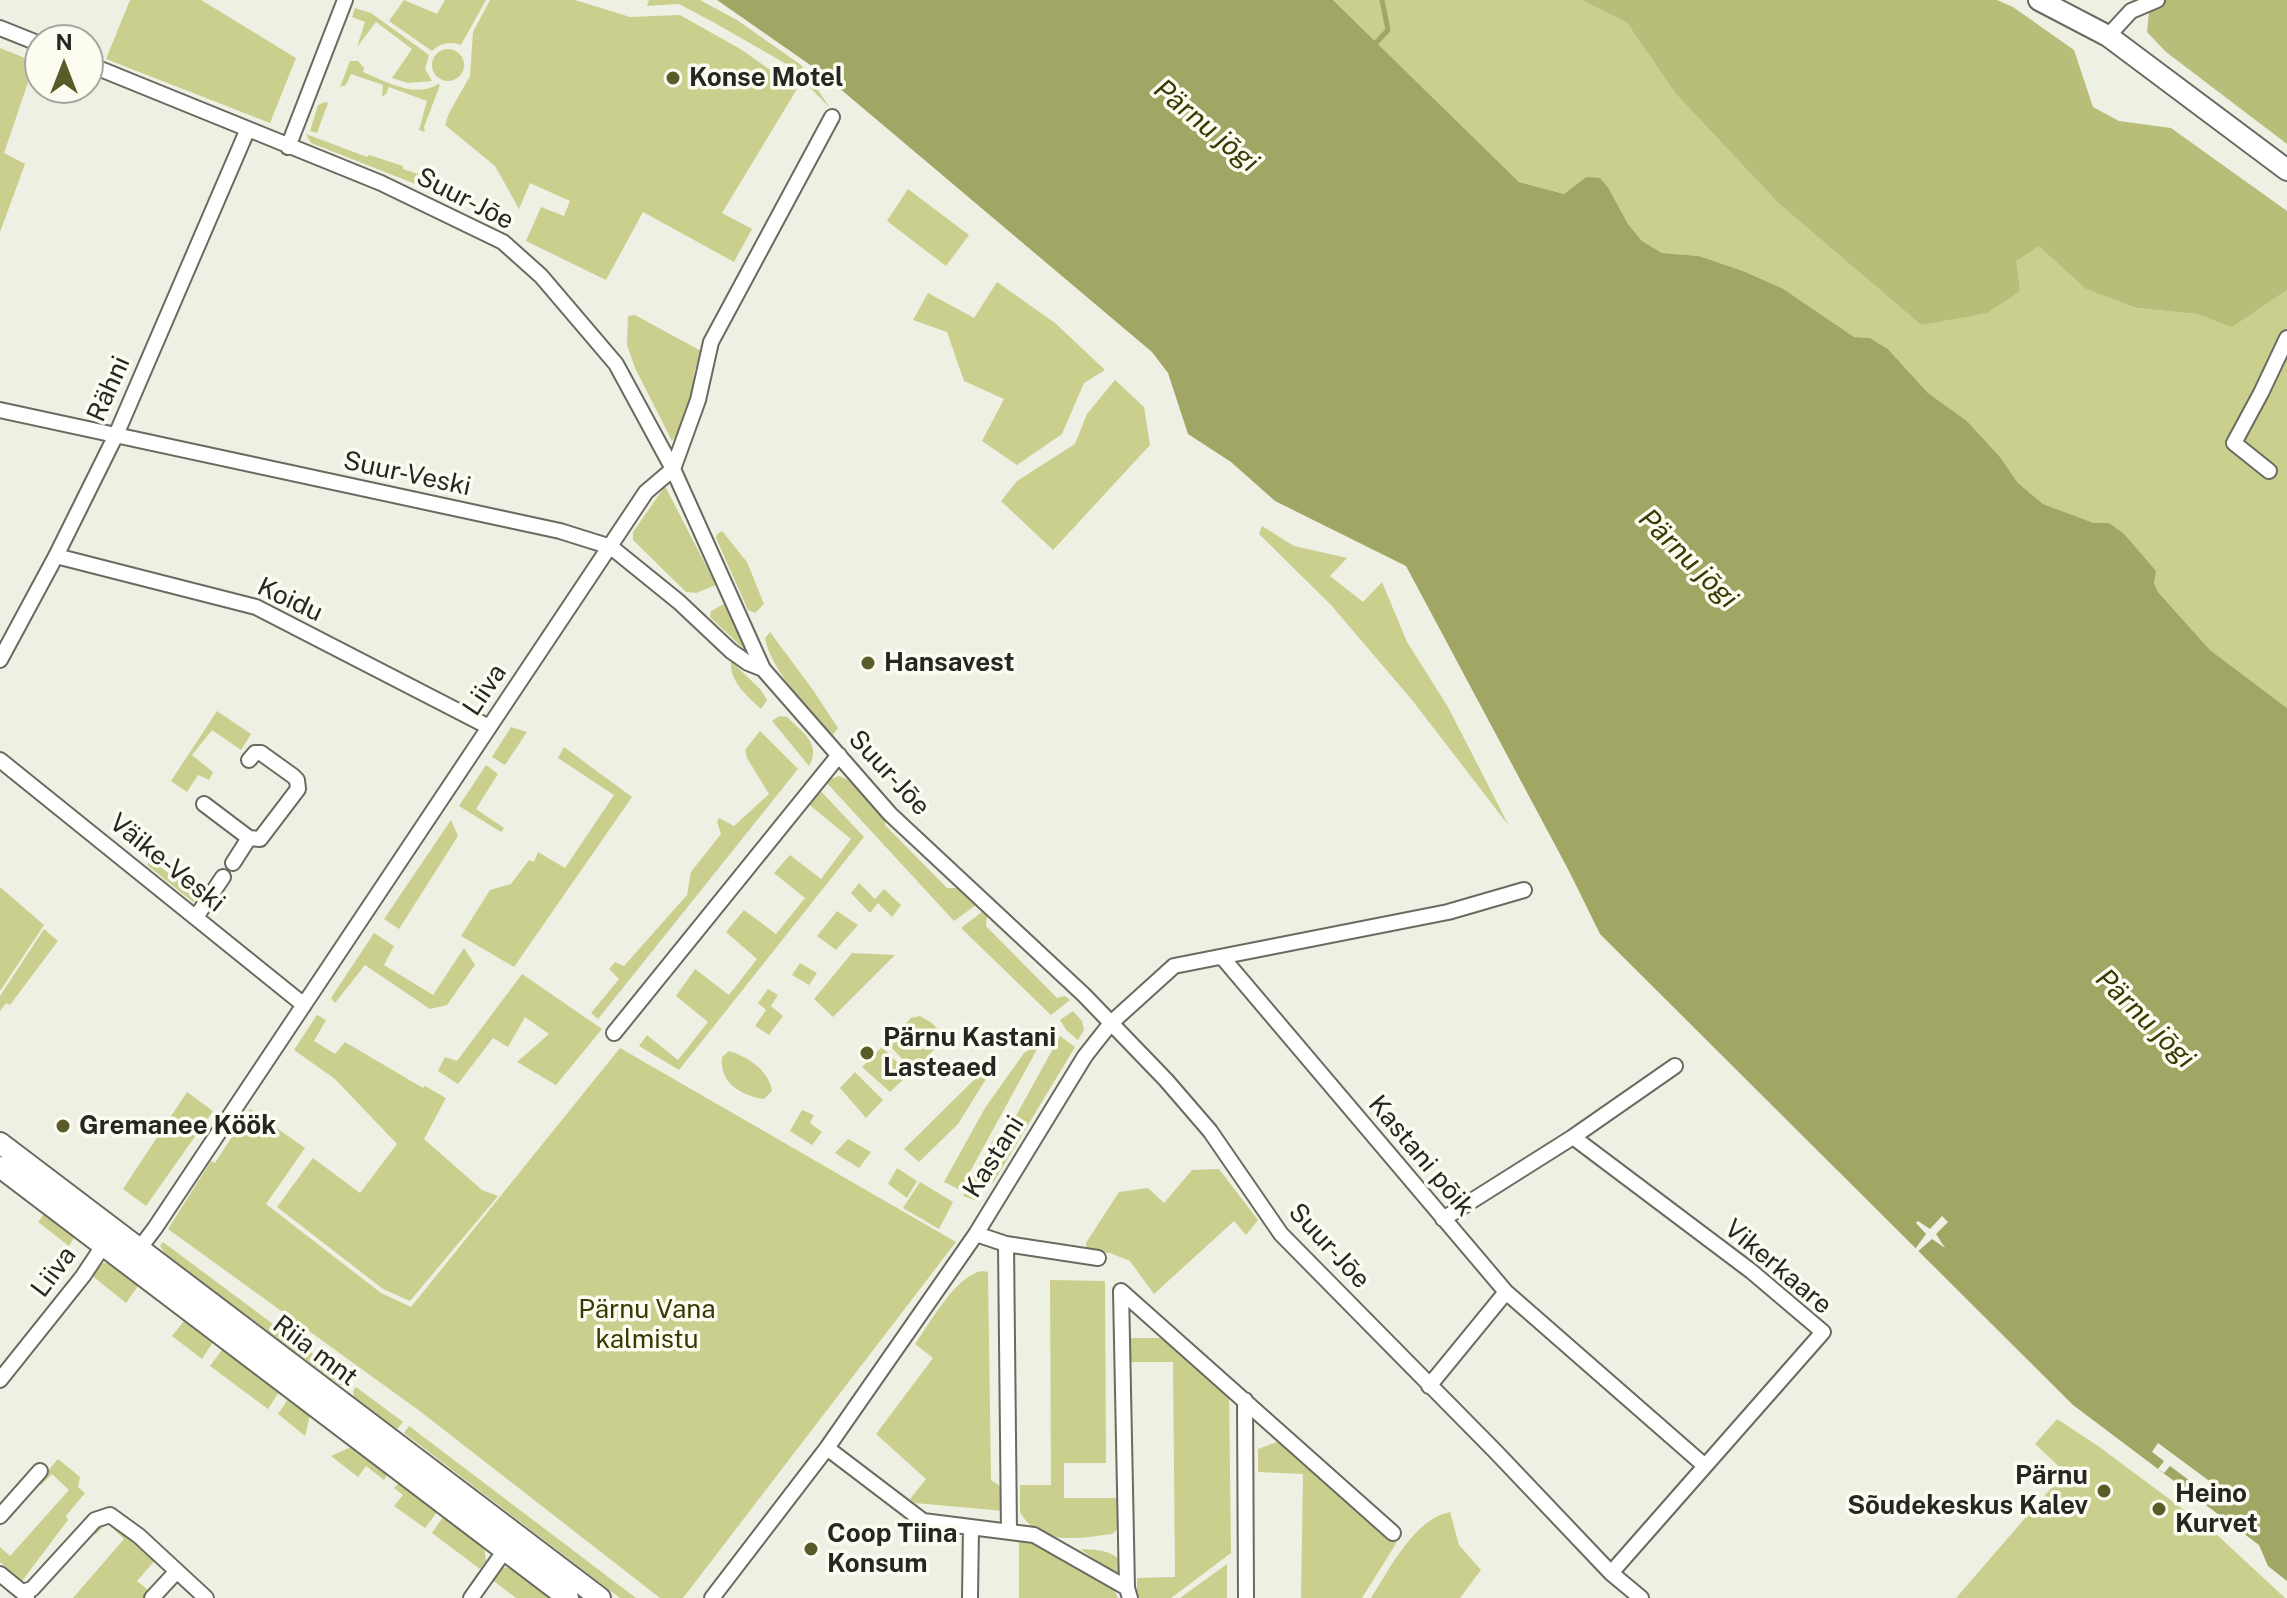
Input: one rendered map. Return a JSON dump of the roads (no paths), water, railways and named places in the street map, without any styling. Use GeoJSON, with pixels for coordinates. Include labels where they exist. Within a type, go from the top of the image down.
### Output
{"type":"FeatureCollection","features":[{"type":"Feature","properties":{"kind":"main road"},"geometry":{"type":"LineString","coordinates":[[2039,0],[2108,36],[2287,170]]}},
{"type":"Feature","properties":{"kind":"main road","name":"Riia mnt"},"geometry":{"type":"LineString","coordinates":[[0,1143],[95,1213],[109,1237]]}},
{"type":"Feature","properties":{"kind":"main road","name":"Riia mnt"},"geometry":{"type":"LineString","coordinates":[[0,1167],[109,1237],[511,1543],[600,1598]]}},
{"type":"Feature","properties":{"kind":"main road","name":"Riia mnt"},"geometry":{"type":"LineString","coordinates":[[511,1543],[568,1598]]}},
{"type":"Feature","properties":{"kind":"street"},"geometry":{"type":"LineString","coordinates":[[288,147],[345,0]]}},
{"type":"Feature","properties":{"kind":"street"},"geometry":{"type":"LineString","coordinates":[[2108,36],[2131,11],[2157,0]]}},
{"type":"Feature","properties":{"kind":"street"},"geometry":{"type":"LineString","coordinates":[[0,28],[24,38]]}},
{"type":"Feature","properties":{"kind":"street","name":"Suur-Jõe"},"geometry":{"type":"LineString","coordinates":[[104,71],[381,183],[503,242],[541,276],[616,364],[673,469],[763,669],[890,814],[1111,1023],[1210,1131],[1281,1234],[1611,1573],[1641,1598]]}},
{"type":"Feature","properties":{"kind":"street","name":"Liiva"},"geometry":{"type":"LineString","coordinates":[[130,1254],[155,1228],[646,492],[673,469],[698,400],[711,342],[832,117]]}},
{"type":"Feature","properties":{"kind":"street","name":"Rähni"},"geometry":{"type":"LineString","coordinates":[[0,660],[116,435],[247,131]]}},
{"type":"Feature","properties":{"kind":"street"},"geometry":{"type":"LineString","coordinates":[[2269,471],[2234,443],[2287,338]]}},
{"type":"Feature","properties":{"kind":"street","name":"Suur-Veski"},"geometry":{"type":"LineString","coordinates":[[0,410],[560,531],[611,547],[679,602],[731,651],[763,669]]}},
{"type":"Feature","properties":{"kind":"street","name":"Koidu"},"geometry":{"type":"LineString","coordinates":[[56,556],[256,607],[489,727]]}},
{"type":"Feature","properties":{"kind":"street"},"geometry":{"type":"LineString","coordinates":[[204,804],[249,838],[260,839],[298,789],[297,780],[261,753],[255,753],[249,760]]}},
{"type":"Feature","properties":{"kind":"street"},"geometry":{"type":"LineString","coordinates":[[614,1033],[839,755]]}},
{"type":"Feature","properties":{"kind":"street","name":"Väike-Veski"},"geometry":{"type":"LineString","coordinates":[[0,760],[304,1005]]}},
{"type":"Feature","properties":{"kind":"street"},"geometry":{"type":"LineString","coordinates":[[233,863],[249,838]]}},
{"type":"Feature","properties":{"kind":"street"},"geometry":{"type":"LineString","coordinates":[[196,917],[223,877]]}},
{"type":"Feature","properties":{"kind":"street","name":"Kastani"},"geometry":{"type":"LineString","coordinates":[[712,1598],[827,1448],[976,1234],[1085,1056],[1111,1023],[1174,966],[1448,912],[1524,890]]}},
{"type":"Feature","properties":{"kind":"street","name":"Kastani põik"},"geometry":{"type":"LineString","coordinates":[[1222,957],[1506,1292],[1705,1466]]}},
{"type":"Feature","properties":{"kind":"street"},"geometry":{"type":"LineString","coordinates":[[1443,1219],[1573,1137],[1675,1066]]}},
{"type":"Feature","properties":{"kind":"street","name":"Vikerkaare"},"geometry":{"type":"LineString","coordinates":[[1573,1137],[1751,1271],[1823,1332],[1611,1573]]}},
{"type":"Feature","properties":{"kind":"street"},"geometry":{"type":"LineString","coordinates":[[976,1234],[1006,1244],[1098,1258]]}},
{"type":"Feature","properties":{"kind":"street","name":"Liiva"},"geometry":{"type":"LineString","coordinates":[[0,1380],[83,1276],[109,1237]]}},
{"type":"Feature","properties":{"kind":"street"},"geometry":{"type":"LineString","coordinates":[[1006,1244],[1009,1532]]}},
{"type":"Feature","properties":{"kind":"street"},"geometry":{"type":"LineString","coordinates":[[1128,1593],[1121,1291],[1393,1533]]}},
{"type":"Feature","properties":{"kind":"street"},"geometry":{"type":"LineString","coordinates":[[1429,1386],[1506,1292]]}},
{"type":"Feature","properties":{"kind":"street"},"geometry":{"type":"LineString","coordinates":[[1245,1400],[1246,1598]]}},
{"type":"Feature","properties":{"kind":"street"},"geometry":{"type":"LineString","coordinates":[[827,1448],[923,1521],[1034,1535],[1085,1562],[1128,1593]]}},
{"type":"Feature","properties":{"kind":"street"},"geometry":{"type":"LineString","coordinates":[[0,1516],[40,1471]]}},
{"type":"Feature","properties":{"kind":"street"},"geometry":{"type":"LineString","coordinates":[[0,1574],[26,1595],[95,1520],[110,1515],[139,1536],[206,1598]]}},
{"type":"Feature","properties":{"kind":"street"},"geometry":{"type":"LineString","coordinates":[[970,1598],[971,1528]]}},
{"type":"Feature","properties":{"kind":"street"},"geometry":{"type":"LineString","coordinates":[[471,1598],[511,1543]]}},
{"type":"Feature","properties":{"kind":"street"},"geometry":{"type":"LineString","coordinates":[[152,1598],[177,1571]]}},
{"type":"Feature","properties":{"kind":"water","name":"Pärnu jõgi"},"geometry":{"type":"Polygon","coordinates":[[[717,0],[1333,0],[1519,182],[1564,194],[1586,177],[1600,178],[1642,241],[1662,253],[1699,256],[1743,271],[1782,288],[1854,337],[1870,338],[1888,349],[1928,393],[1967,421],[2000,457],[2018,483],[2043,504],[2094,523],[2109,523],[2124,534],[2156,571],[2154,582],[2158,592],[2210,650],[2287,708],[2287,1581],[2268,1566],[2259,1545],[2073,1405],[1600,934],[1406,566],[1275,501],[1231,462],[1188,434],[1168,373],[1152,352],[819,71],[717,0]]]}},
{"type":"Feature","properties":{"kind":"waterway"},"geometry":{"type":"LineString","coordinates":[[1374,45],[1388,30],[1382,0]]}},
{"type":"Feature","properties":{"kind":"place","name":"Konse Motel"},"geometry":{"type":"Point","coordinates":[673,78]}},
{"type":"Feature","properties":{"kind":"place","name":"Hansavest"},"geometry":{"type":"Point","coordinates":[868,663]}},
{"type":"Feature","properties":{"kind":"place","name":"Pärnu Kastani Lasteaed"},"geometry":{"type":"Point","coordinates":[867,1053]}},
{"type":"Feature","properties":{"kind":"place","name":"Gremanee Köök"},"geometry":{"type":"Point","coordinates":[63,1126]}},
{"type":"Feature","properties":{"kind":"place","name":"Pärnu Sõudekeskus Kalev"},"geometry":{"type":"Point","coordinates":[2104,1491]}},
{"type":"Feature","properties":{"kind":"place","name":"Heino Kurvet"},"geometry":{"type":"Point","coordinates":[2159,1509]}},
{"type":"Feature","properties":{"kind":"place","name":"Coop Tiina Konsum"},"geometry":{"type":"Point","coordinates":[811,1549]}},
{"type":"Feature","properties":{"kind":"park label","name":"Pärnu Vana kalmistu"},"geometry":{"type":"Point","coordinates":[647,1325]}}]}
